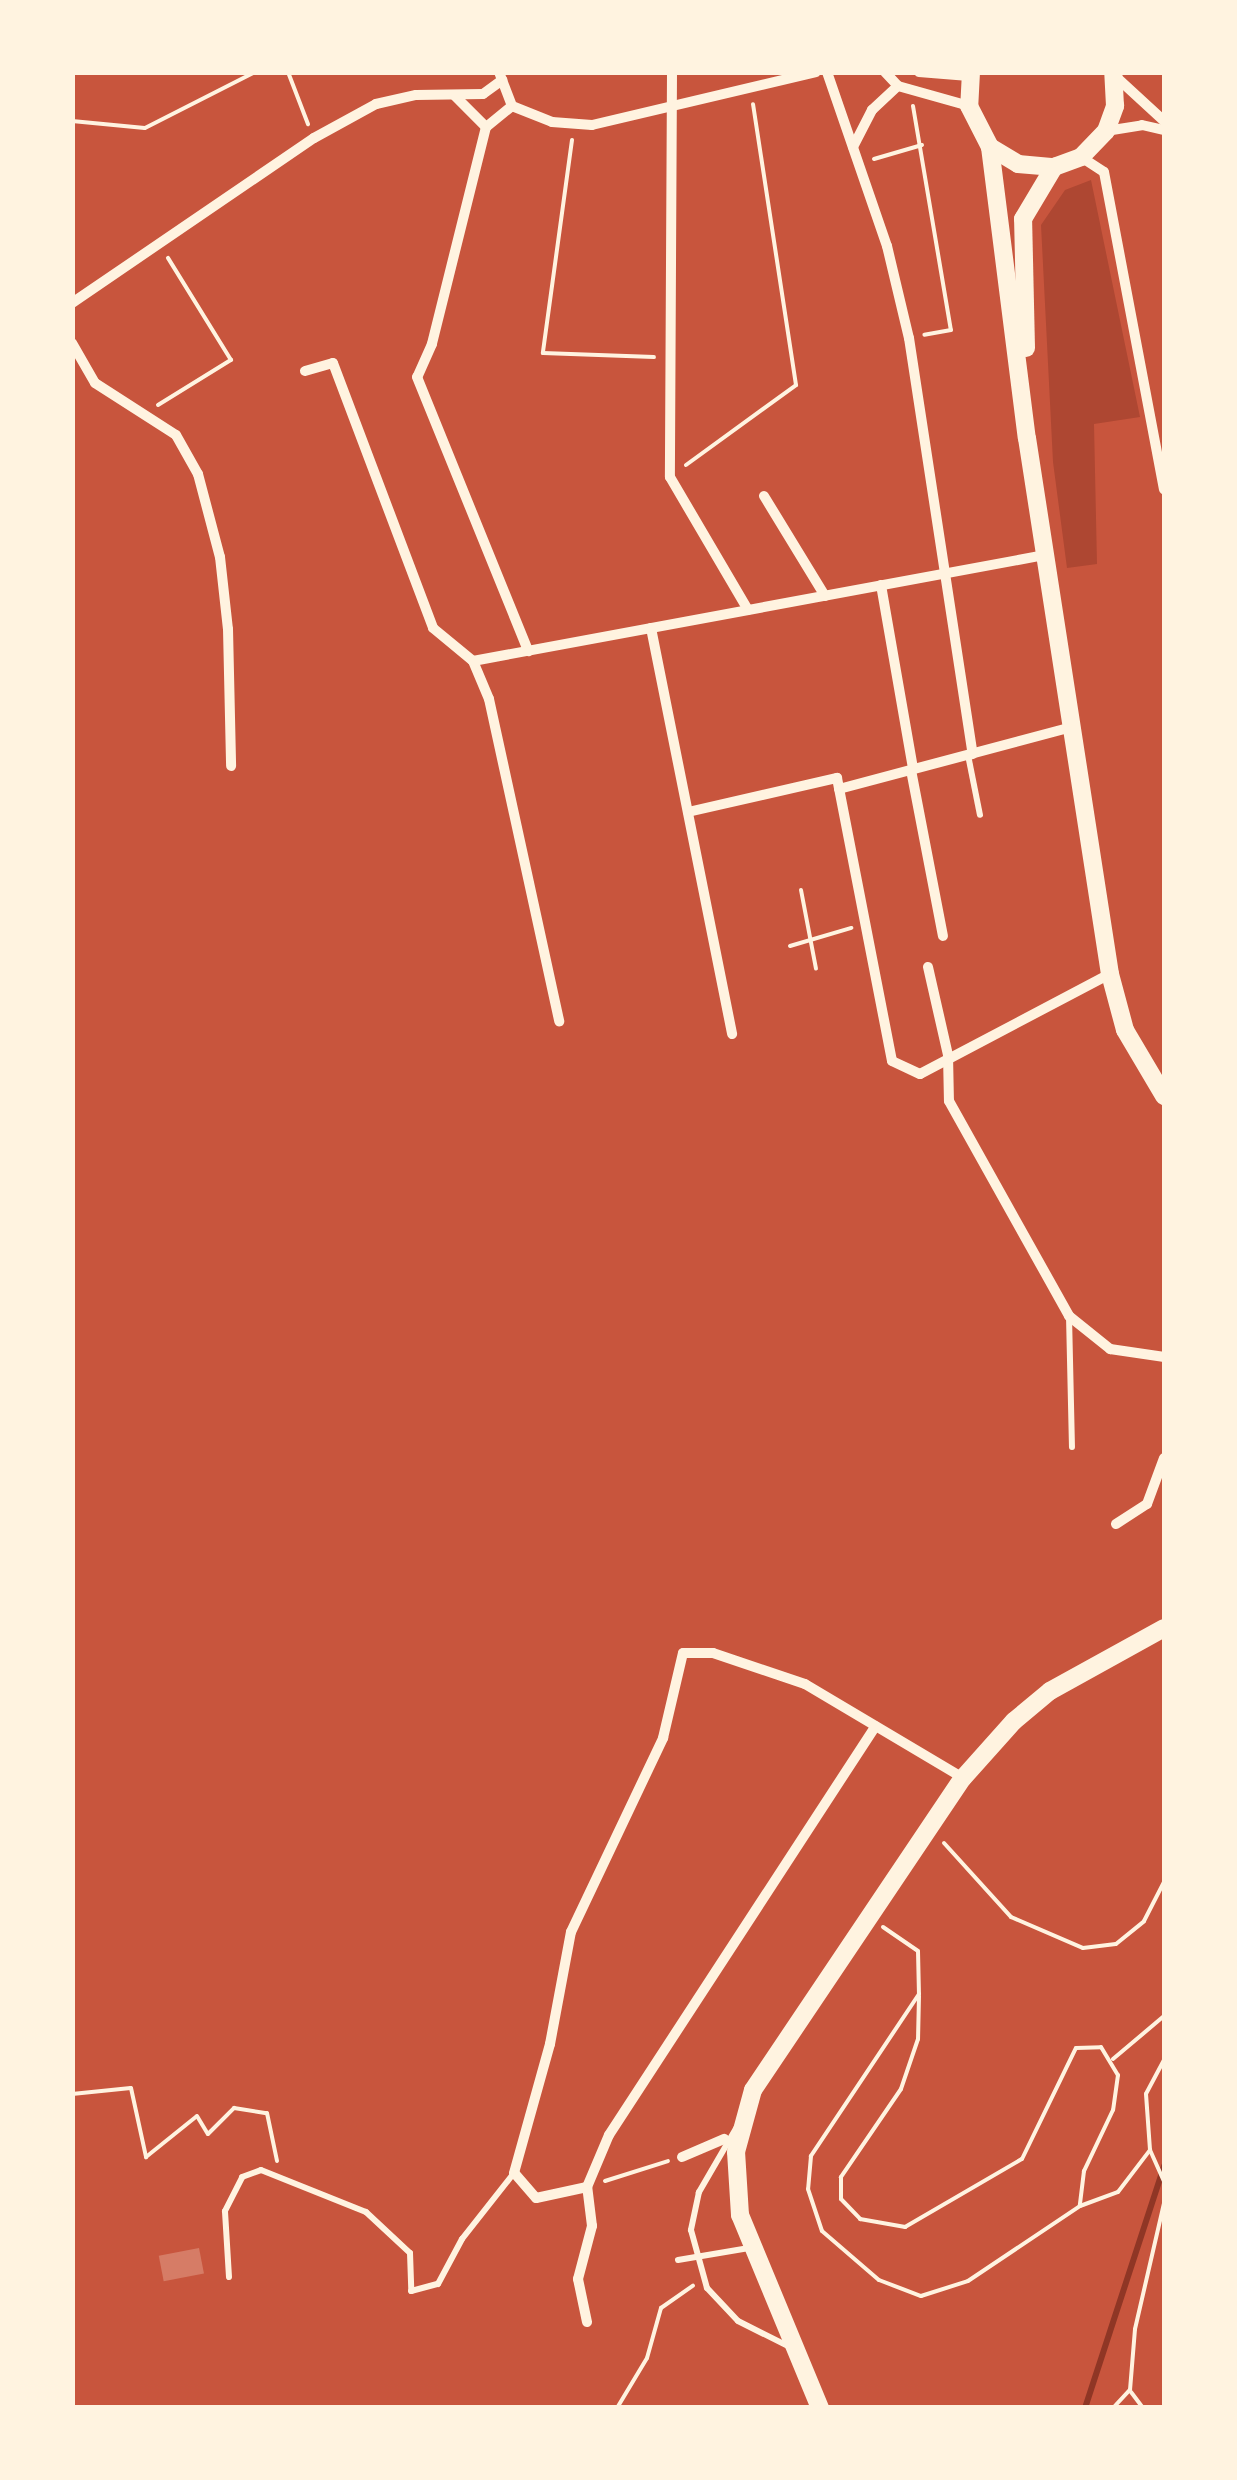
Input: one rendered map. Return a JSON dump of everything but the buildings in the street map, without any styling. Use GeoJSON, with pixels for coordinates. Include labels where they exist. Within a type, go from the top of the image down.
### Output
{"type":"FeatureCollection","features":[{"type":"Feature","properties":{"kind":"main road"},"geometry":{"type":"LineString","coordinates":[[970,74],[968,106],[990,148],[1027,438],[1110,974],[1125,1030],[1164,1096]]}},
{"type":"Feature","properties":{"kind":"main road"},"geometry":{"type":"LineString","coordinates":[[990,148],[1018,164],[1054,167],[1081,157],[1106,131],[1115,106],[1114,74]]}},
{"type":"Feature","properties":{"kind":"main road"},"geometry":{"type":"LineString","coordinates":[[1027,438],[1023,219],[1054,167]]}},
{"type":"Feature","properties":{"kind":"main road"},"geometry":{"type":"LineString","coordinates":[[820,2408],[749,2248],[736,2184],[742,2120],[753,2090],[872,1918],[962,1778],[1050,1691],[1164,1628]]}},
{"type":"Feature","properties":{"kind":"street"},"geometry":{"type":"LineString","coordinates":[[672,72],[670,476],[748,610]]}},
{"type":"Feature","properties":{"kind":"street"},"geometry":{"type":"LineString","coordinates":[[512,106],[574,126],[751,91],[816,72]]}},
{"type":"Feature","properties":{"kind":"street"},"geometry":{"type":"LineString","coordinates":[[827,72],[859,164],[909,338],[971,754]]}},
{"type":"Feature","properties":{"kind":"street"},"geometry":{"type":"LineString","coordinates":[[885,72],[898,86],[968,106]]}},
{"type":"Feature","properties":{"kind":"street"},"geometry":{"type":"LineString","coordinates":[[919,72],[970,74]]}},
{"type":"Feature","properties":{"kind":"street"},"geometry":{"type":"LineString","coordinates":[[1114,74],[1164,122]]}},
{"type":"Feature","properties":{"kind":"street"},"geometry":{"type":"LineString","coordinates":[[72,303],[314,138],[376,104],[483,94],[501,76],[512,106]]}},
{"type":"Feature","properties":{"kind":"street"},"geometry":{"type":"LineString","coordinates":[[853,148],[872,110],[898,86]]}},
{"type":"Feature","properties":{"kind":"street"},"geometry":{"type":"LineString","coordinates":[[455,96],[486,128]]}},
{"type":"Feature","properties":{"kind":"street"},"geometry":{"type":"LineString","coordinates":[[512,106],[486,128],[432,344],[417,376],[528,650]]}},
{"type":"Feature","properties":{"kind":"street"},"geometry":{"type":"LineString","coordinates":[[1106,131],[1142,124],[1164,130]]}},
{"type":"Feature","properties":{"kind":"street"},"geometry":{"type":"LineString","coordinates":[[1081,157],[1104,172],[1164,488]]}},
{"type":"Feature","properties":{"kind":"street"},"geometry":{"type":"LineString","coordinates":[[72,344],[95,384],[176,435],[198,474],[220,556],[234,691],[231,766]]}},
{"type":"Feature","properties":{"kind":"street"},"geometry":{"type":"LineString","coordinates":[[305,372],[332,363],[433,628],[473,661],[489,699],[559,1021]]}},
{"type":"Feature","properties":{"kind":"street"},"geometry":{"type":"LineString","coordinates":[[764,496],[825,596]]}},
{"type":"Feature","properties":{"kind":"street"},"geometry":{"type":"LineString","coordinates":[[473,661],[1045,554]]}},
{"type":"Feature","properties":{"kind":"street"},"geometry":{"type":"LineString","coordinates":[[882,585],[944,936]]}},
{"type":"Feature","properties":{"kind":"street"},"geometry":{"type":"LineString","coordinates":[[651,628],[732,1034]]}},
{"type":"Feature","properties":{"kind":"street"},"geometry":{"type":"LineString","coordinates":[[688,812],[912,769],[1072,727]]}},
{"type":"Feature","properties":{"kind":"street"},"geometry":{"type":"LineString","coordinates":[[838,784],[892,1061],[920,1074],[948,1055],[1110,974]]}},
{"type":"Feature","properties":{"kind":"street"},"geometry":{"type":"LineString","coordinates":[[928,967],[948,1055],[949,1101],[1069,1316],[1110,1349],[1164,1357]]}},
{"type":"Feature","properties":{"kind":"street"},"geometry":{"type":"LineString","coordinates":[[1116,1524],[1147,1504],[1164,1458]]}},
{"type":"Feature","properties":{"kind":"street"},"geometry":{"type":"LineString","coordinates":[[587,2187],[536,2198],[514,2173],[550,2044],[571,1932],[663,1738],[683,1652],[713,1653],[805,1684],[962,1778]]}},
{"type":"Feature","properties":{"kind":"street"},"geometry":{"type":"LineString","coordinates":[[587,2322],[578,2279],[592,2226],[587,2187],[609,2136],[876,1726]]}},
{"type":"Feature","properties":{"kind":"street"},"geometry":{"type":"LineString","coordinates":[[682,2157],[724,2138]]}},
{"type":"Feature","properties":{"kind":"lane"},"geometry":{"type":"LineString","coordinates":[[971,754],[980,815]]}},
{"type":"Feature","properties":{"kind":"lane"},"geometry":{"type":"LineString","coordinates":[[1069,1316],[1072,1447]]}},
{"type":"Feature","properties":{"kind":"lane"},"geometry":{"type":"LineString","coordinates":[[742,2120],[724,2138],[699,2192],[691,2230],[704,2279],[738,2321],[793,2348]]}},
{"type":"Feature","properties":{"kind":"lane"},"geometry":{"type":"LineString","coordinates":[[229,2277],[225,2211],[242,2177],[261,2170],[282,2182],[366,2212],[410,2253],[411,2291],[438,2284],[462,2239],[514,2173]]}},
{"type":"Feature","properties":{"kind":"lane"},"geometry":{"type":"LineString","coordinates":[[678,2260],[749,2248]]}},
{"type":"Feature","properties":{"kind":"path"},"geometry":{"type":"LineString","coordinates":[[72,121],[145,128],[255,72]]}},
{"type":"Feature","properties":{"kind":"path"},"geometry":{"type":"LineString","coordinates":[[288,72],[314,138]]}},
{"type":"Feature","properties":{"kind":"path"},"geometry":{"type":"LineString","coordinates":[[670,476],[796,385],[751,91]]}},
{"type":"Feature","properties":{"kind":"path"},"geometry":{"type":"LineString","coordinates":[[909,338],[951,330],[916,91]]}},
{"type":"Feature","properties":{"kind":"path"},"geometry":{"type":"LineString","coordinates":[[574,126],[544,353],[670,357]]}},
{"type":"Feature","properties":{"kind":"path"},"geometry":{"type":"LineString","coordinates":[[859,164],[922,146]]}},
{"type":"Feature","properties":{"kind":"path"},"geometry":{"type":"LineString","coordinates":[[146,413],[231,360],[159,244]]}},
{"type":"Feature","properties":{"kind":"path"},"geometry":{"type":"LineString","coordinates":[[801,890],[816,968]]}},
{"type":"Feature","properties":{"kind":"path"},"geometry":{"type":"LineString","coordinates":[[790,946],[865,923]]}},
{"type":"Feature","properties":{"kind":"path"},"geometry":{"type":"LineString","coordinates":[[930,1828],[1011,1917],[1083,1948],[1116,1944],[1130,1932],[1164,1882]]}},
{"type":"Feature","properties":{"kind":"path"},"geometry":{"type":"LineString","coordinates":[[872,1918],[918,1951],[918,2040],[901,2089],[841,2177],[841,2199],[860,2220],[906,2227],[1022,2159],[1076,2048],[1101,2046],[1118,2075],[1113,2110],[1084,2171],[1080,2206]]}},
{"type":"Feature","properties":{"kind":"path"},"geometry":{"type":"LineString","coordinates":[[919,1994],[811,2156],[808,2189],[822,2232],[879,2280],[920,2296],[968,2281],[1080,2206],[1118,2192],[1150,2150]]}},
{"type":"Feature","properties":{"kind":"path"},"geometry":{"type":"LineString","coordinates":[[1112,2059],[1164,2016]]}},
{"type":"Feature","properties":{"kind":"path"},"geometry":{"type":"LineString","coordinates":[[1164,2060],[1146,2094],[1150,2150],[1164,2181]]}},
{"type":"Feature","properties":{"kind":"path"},"geometry":{"type":"LineString","coordinates":[[72,2094],[130,2088],[146,2157],[197,2116],[208,2134],[234,2108],[267,2113],[282,2182]]}},
{"type":"Feature","properties":{"kind":"path"},"geometry":{"type":"LineString","coordinates":[[587,2187],[682,2157]]}},
{"type":"Feature","properties":{"kind":"path"},"geometry":{"type":"LineString","coordinates":[[1114,2408],[1130,2390],[1135,2329],[1164,2203]]}},
{"type":"Feature","properties":{"kind":"path"},"geometry":{"type":"LineString","coordinates":[[617,2408],[647,2358],[660,2308],[704,2279]]}},
{"type":"Feature","properties":{"kind":"path"},"geometry":{"type":"LineString","coordinates":[[1130,2390],[1143,2408]]}},
{"type":"Feature","properties":{"kind":"shaded area"},"geometry":{"type":"Polygon","coordinates":[[[1091,180],[1140,417],[1094,424],[1097,564],[1067,568],[1053,462],[1041,225],[1065,190],[1091,180]]]}},
{"type":"Feature","properties":{"kind":"waterway"},"geometry":{"type":"LineString","coordinates":[[1085,2408],[1164,2166]]}}]}
